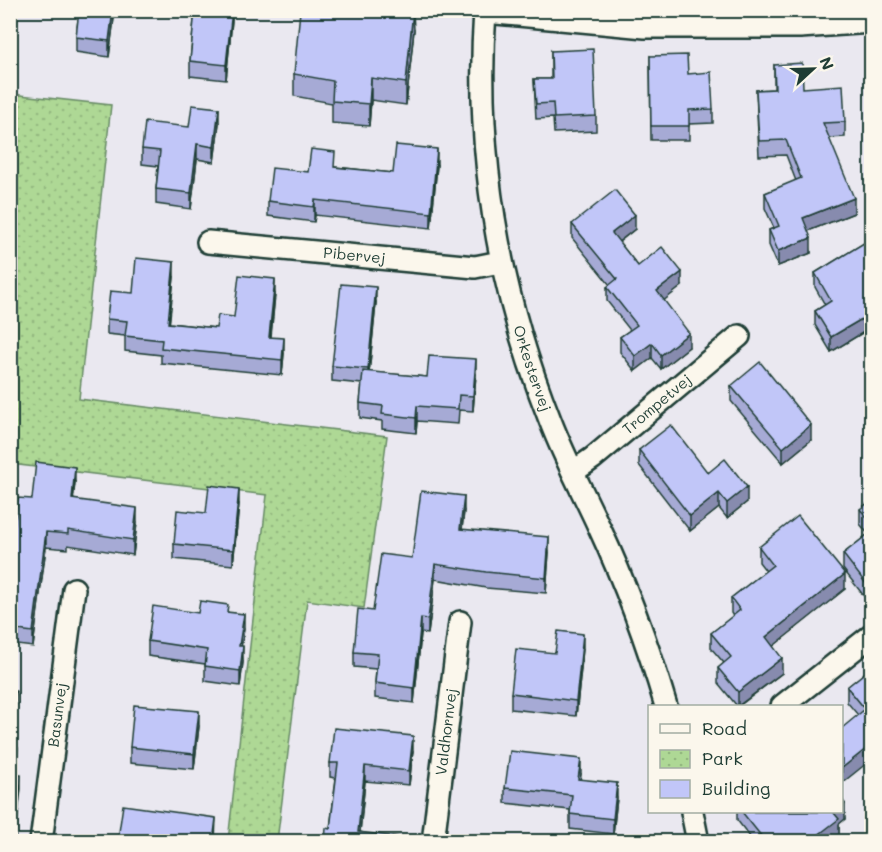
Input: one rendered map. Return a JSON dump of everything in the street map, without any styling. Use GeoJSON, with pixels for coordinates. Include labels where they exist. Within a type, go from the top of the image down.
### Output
{"type":"FeatureCollection","features":[{"type":"Feature","properties":{"kind":"street"},"geometry":{"type":"LineString","coordinates":[[485,11],[645,27],[800,27],[872,22]]}},
{"type":"Feature","properties":{"kind":"street","name":"Orkestervej"},"geometry":{"type":"LineString","coordinates":[[485,11],[484,134],[489,201],[500,262],[533,373],[573,472],[624,583],[666,705]]}},
{"type":"Feature","properties":{"kind":"street","name":"Pibervej"},"geometry":{"type":"LineString","coordinates":[[208,242],[475,267],[500,262]]}},
{"type":"Feature","properties":{"kind":"street","name":"Trompetvej"},"geometry":{"type":"LineString","coordinates":[[573,472],[593,458],[739,336]]}},
{"type":"Feature","properties":{"kind":"street","name":"Basunvej"},"geometry":{"type":"LineString","coordinates":[[41,842],[74,589]]}},
{"type":"Feature","properties":{"kind":"street","name":"Valdhornvej"},"geometry":{"type":"LineString","coordinates":[[434,842],[460,622]]}},
{"type":"Feature","properties":{"kind":"street"},"geometry":{"type":"LineString","coordinates":[[783,705],[872,635]]}},
{"type":"Feature","properties":{"kind":"street"},"geometry":{"type":"LineString","coordinates":[[692,813],[698,842]]}},
{"type":"Feature","properties":{"kind":"green space"},"geometry":{"type":"Polygon","coordinates":[[[11,94],[111,105],[79,399],[387,436],[364,608],[307,600],[277,841],[228,841],[267,495],[11,464],[11,94]]]}},
{"type":"Feature","properties":{"kind":"building"},"geometry":{"type":"Polygon","coordinates":[[[79,10],[113,10],[109,41],[76,37],[79,10]]]}},
{"type":"Feature","properties":{"kind":"building"},"geometry":{"type":"Polygon","coordinates":[[[195,10],[232,10],[226,65],[190,61],[195,10]]]}},
{"type":"Feature","properties":{"kind":"building"},"geometry":{"type":"Polygon","coordinates":[[[332,10],[413,10],[406,83],[371,78],[369,104],[332,101],[333,81],[294,74],[300,11],[332,14],[332,10]]]}},
{"type":"Feature","properties":{"kind":"building"},"geometry":{"type":"Polygon","coordinates":[[[593,49],[596,116],[554,118],[553,103],[536,104],[534,79],[552,79],[551,51],[593,49]]]}},
{"type":"Feature","properties":{"kind":"building"},"geometry":{"type":"Polygon","coordinates":[[[687,55],[688,74],[711,72],[713,109],[689,110],[689,126],[651,126],[650,56],[687,55]]]}},
{"type":"Feature","properties":{"kind":"building"},"geometry":{"type":"Polygon","coordinates":[[[802,63],[803,88],[843,85],[845,122],[823,123],[854,198],[803,218],[811,238],[778,251],[769,230],[779,226],[765,193],[801,178],[786,140],[759,141],[756,90],[775,89],[774,65],[802,63]]]}},
{"type":"Feature","properties":{"kind":"building"},"geometry":{"type":"Polygon","coordinates":[[[192,105],[219,108],[214,147],[197,144],[191,193],[156,189],[160,151],[142,149],[145,122],[189,127],[192,105]]]}},
{"type":"Feature","properties":{"kind":"building"},"geometry":{"type":"Polygon","coordinates":[[[396,145],[437,149],[431,213],[315,200],[314,207],[268,201],[272,168],[308,172],[311,149],[335,152],[334,167],[393,173],[396,145]]]}},
{"type":"Feature","properties":{"kind":"building"},"geometry":{"type":"Polygon","coordinates":[[[615,190],[635,215],[612,233],[638,266],[662,247],[682,272],[657,291],[689,333],[661,355],[652,343],[635,356],[620,337],[637,325],[607,287],[617,279],[572,224],[615,190]]]}},
{"type":"Feature","properties":{"kind":"building"},"geometry":{"type":"Polygon","coordinates":[[[872,238],[872,313],[831,337],[815,311],[831,301],[815,273],[872,238]]]}},
{"type":"Feature","properties":{"kind":"building"},"geometry":{"type":"Polygon","coordinates":[[[136,258],[174,262],[168,323],[216,328],[218,315],[234,317],[239,275],[275,279],[269,337],[284,338],[282,360],[161,348],[162,340],[125,336],[127,321],[107,319],[110,291],[133,293],[136,258]]]}},
{"type":"Feature","properties":{"kind":"building"},"geometry":{"type":"Polygon","coordinates":[[[341,284],[376,287],[368,369],[332,366],[341,284]]]}},
{"type":"Feature","properties":{"kind":"building"},"geometry":{"type":"Polygon","coordinates":[[[429,356],[476,359],[473,396],[459,395],[458,409],[417,406],[416,418],[382,414],[383,406],[360,403],[363,371],[427,377],[429,356]]]}},
{"type":"Feature","properties":{"kind":"building"},"geometry":{"type":"Polygon","coordinates":[[[760,362],[811,425],[783,448],[731,386],[760,362]]]}},
{"type":"Feature","properties":{"kind":"building"},"geometry":{"type":"Polygon","coordinates":[[[671,425],[708,473],[725,459],[747,487],[727,503],[719,493],[690,516],[639,450],[671,425]]]}},
{"type":"Feature","properties":{"kind":"building"},"geometry":{"type":"Polygon","coordinates":[[[36,462],[75,467],[72,499],[137,508],[133,540],[68,530],[68,534],[46,532],[33,632],[10,629],[10,559],[18,498],[32,499],[36,462]]]}},
{"type":"Feature","properties":{"kind":"building"},"geometry":{"type":"Polygon","coordinates":[[[209,485],[239,489],[233,550],[174,544],[177,510],[206,513],[209,485]]]}},
{"type":"Feature","properties":{"kind":"building"},"geometry":{"type":"Polygon","coordinates":[[[421,491],[464,496],[460,529],[549,537],[546,578],[435,564],[428,619],[421,618],[414,688],[375,683],[378,654],[354,652],[358,609],[373,611],[381,554],[412,558],[421,491]]]}},
{"type":"Feature","properties":{"kind":"building"},"geometry":{"type":"Polygon","coordinates":[[[872,500],[872,523],[860,509],[872,500]]]}},
{"type":"Feature","properties":{"kind":"building"},"geometry":{"type":"Polygon","coordinates":[[[798,516],[845,574],[766,637],[782,658],[738,692],[718,668],[731,657],[711,633],[740,610],[731,598],[773,565],[759,547],[798,516]]]}},
{"type":"Feature","properties":{"kind":"building"},"geometry":{"type":"Polygon","coordinates":[[[872,531],[872,582],[867,585],[843,554],[872,531]]]}},
{"type":"Feature","properties":{"kind":"building"},"geometry":{"type":"Polygon","coordinates":[[[200,601],[228,605],[227,612],[244,614],[239,646],[243,646],[240,671],[205,666],[207,650],[148,641],[153,606],[198,613],[200,601]]]}},
{"type":"Feature","properties":{"kind":"building"},"geometry":{"type":"Polygon","coordinates":[[[558,631],[583,634],[576,701],[511,693],[516,649],[555,653],[558,631]]]}},
{"type":"Feature","properties":{"kind":"building"},"geometry":{"type":"Polygon","coordinates":[[[872,667],[872,744],[843,767],[843,727],[865,709],[847,687],[872,667]]]}},
{"type":"Feature","properties":{"kind":"building"},"geometry":{"type":"Polygon","coordinates":[[[10,690],[16,691],[10,744],[10,690]]]}},
{"type":"Feature","properties":{"kind":"building"},"geometry":{"type":"Polygon","coordinates":[[[134,705],[199,711],[194,754],[130,747],[134,705]]]}},
{"type":"Feature","properties":{"kind":"building"},"geometry":{"type":"Polygon","coordinates":[[[334,728],[413,736],[409,771],[365,766],[358,832],[400,837],[400,842],[325,842],[326,828],[330,829],[338,763],[330,763],[334,728]]]}},
{"type":"Feature","properties":{"kind":"building"},"geometry":{"type":"Polygon","coordinates":[[[10,748],[18,748],[16,775],[21,775],[14,840],[10,840],[10,748]]]}},
{"type":"Feature","properties":{"kind":"building"},"geometry":{"type":"Polygon","coordinates":[[[510,751],[581,759],[578,779],[617,783],[613,819],[570,814],[572,795],[505,788],[510,751]]]}},
{"type":"Feature","properties":{"kind":"building"},"geometry":{"type":"Polygon","coordinates":[[[123,805],[216,818],[213,842],[133,842],[118,839],[123,805]]]}},
{"type":"Feature","properties":{"kind":"building"},"geometry":{"type":"Polygon","coordinates":[[[743,813],[834,813],[839,819],[809,842],[766,842],[743,813]]]}}]}
